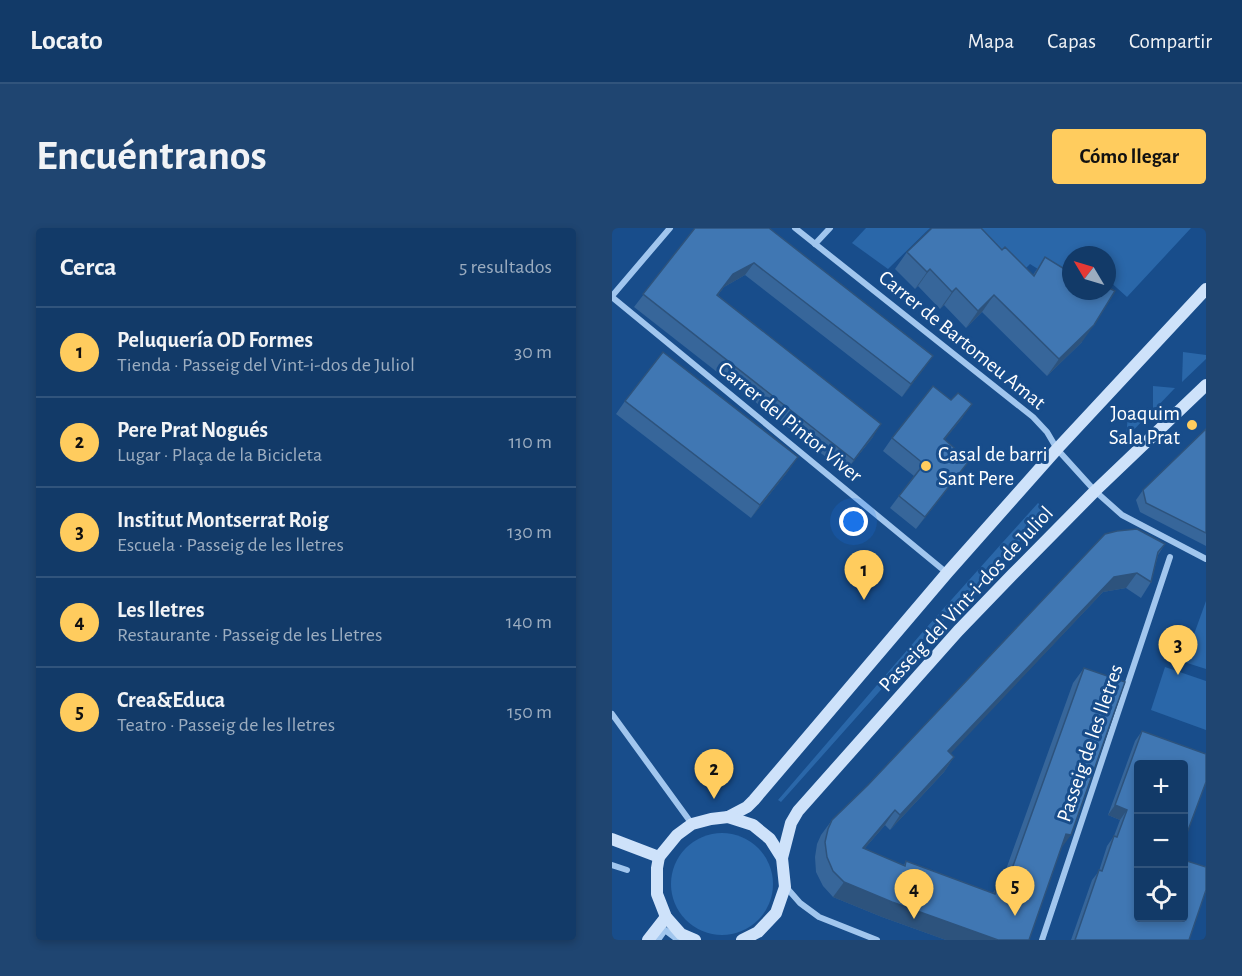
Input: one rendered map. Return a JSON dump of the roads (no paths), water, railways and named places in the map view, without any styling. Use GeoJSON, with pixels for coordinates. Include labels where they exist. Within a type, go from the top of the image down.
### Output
{"type":"FeatureCollection","features":[{"type":"Feature","properties":{"kind":"street"},"geometry":{"type":"LineString","coordinates":[[612,297],[670,228]]}},
{"type":"Feature","properties":{"kind":"street","name":"Carrer de Bartomeu Amat"},"geometry":{"type":"LineString","coordinates":[[795,228],[1033,417],[1047,432],[1057,449],[1095,491],[1122,515],[1206,559]]}},
{"type":"Feature","properties":{"kind":"street"},"geometry":{"type":"LineString","coordinates":[[815,244],[830,228]]}},
{"type":"Feature","properties":{"kind":"street","name":"Passeig del Vint-i-dos de Juliol"},"geometry":{"type":"LineString","coordinates":[[728,817],[747,807],[754,800],[947,573],[1057,449],[1206,289]]}},
{"type":"Feature","properties":{"kind":"street","name":"Carrer del Pintor Viver"},"geometry":{"type":"LineString","coordinates":[[612,297],[947,573]]}},
{"type":"Feature","properties":{"kind":"street","name":"Passeig del Vint-i-dos de Juliol"},"geometry":{"type":"LineString","coordinates":[[782,858],[791,823],[798,811],[958,632],[1095,491],[1206,385]]}},
{"type":"Feature","properties":{"kind":"street","name":"Passeig de les lletres"},"geometry":{"type":"LineString","coordinates":[[1042,940],[1170,557]]}},
{"type":"Feature","properties":{"kind":"street"},"geometry":{"type":"LineString","coordinates":[[612,714],[692,825]]}},
{"type":"Feature","properties":{"kind":"street"},"geometry":{"type":"LineString","coordinates":[[695,940],[681,934],[666,917],[657,894],[659,857],[676,835],[692,825],[728,817],[753,825],[771,839],[782,858],[785,887],[776,913],[758,932],[742,940]]}},
{"type":"Feature","properties":{"kind":"street"},"geometry":{"type":"LineString","coordinates":[[612,839],[659,857]]}},
{"type":"Feature","properties":{"kind":"street"},"geometry":{"type":"LineString","coordinates":[[612,865],[627,870]]}},
{"type":"Feature","properties":{"kind":"street"},"geometry":{"type":"LineString","coordinates":[[785,887],[800,903],[819,917],[877,940]]}},
{"type":"Feature","properties":{"kind":"street"},"geometry":{"type":"LineString","coordinates":[[648,940],[666,917]]}},
{"type":"Feature","properties":{"kind":"street"},"geometry":{"type":"LineString","coordinates":[[658,940],[665,930],[678,940]]}},
{"type":"Feature","properties":{"kind":"place","name":"Joaquim Sala Prat"},"geometry":{"type":"Point","coordinates":[1192,425]}},
{"type":"Feature","properties":{"kind":"place","name":"Casal de barri Sant Pere"},"geometry":{"type":"Point","coordinates":[926,466]}},
{"type":"Feature","properties":{"kind":"place","name":"Peluquería OD Formes"},"geometry":{"type":"Point","coordinates":[864,600]}},
{"type":"Feature","properties":{"kind":"place","name":"Institut Montserrat Roig"},"geometry":{"type":"Point","coordinates":[1178,675]}},
{"type":"Feature","properties":{"kind":"place","name":"Pere Prat Nogués"},"geometry":{"type":"Point","coordinates":[714,799]}},
{"type":"Feature","properties":{"kind":"place","name":"Crea&Educa"},"geometry":{"type":"Point","coordinates":[1015,916]}},
{"type":"Feature","properties":{"kind":"place","name":"Les lletres"},"geometry":{"type":"Point","coordinates":[914,919]}}]}
